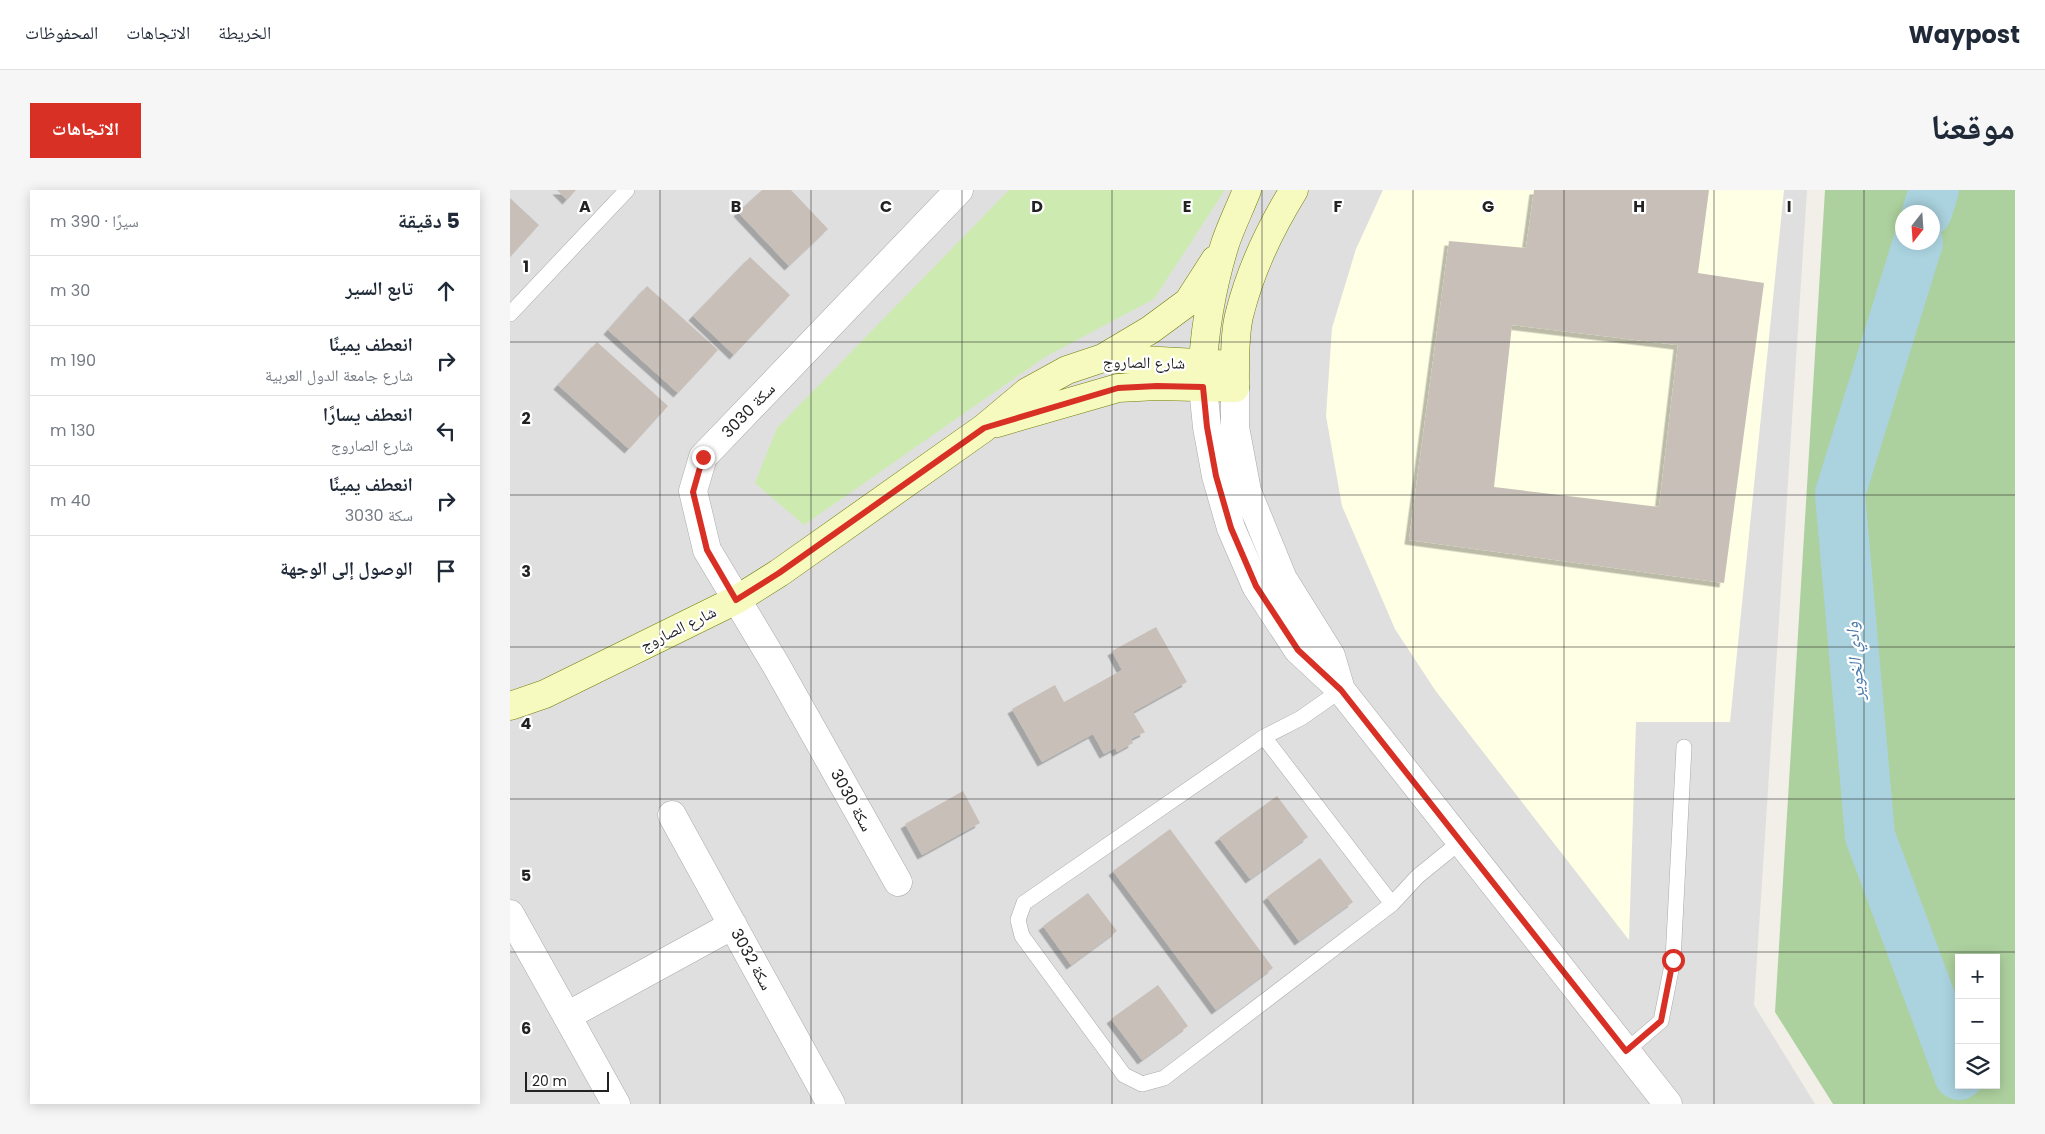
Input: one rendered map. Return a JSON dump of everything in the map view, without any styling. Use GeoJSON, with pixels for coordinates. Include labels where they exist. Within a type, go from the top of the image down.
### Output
{"type":"FeatureCollection","features":[{"type":"Feature","properties":{"kind":"main road"},"geometry":{"type":"LineString","coordinates":[[1203,375],[1211,304],[1225,245],[1247,190]]}},
{"type":"Feature","properties":{"kind":"main road"},"geometry":{"type":"LineString","coordinates":[[1235,376],[1239,313],[1261,252],[1278,215],[1294,190]]}},
{"type":"Feature","properties":{"kind":"main road"},"geometry":{"type":"LineString","coordinates":[[1103,358],[1150,330],[1188,302],[1225,245]]}},
{"type":"Feature","properties":{"kind":"main road","name":"شارع الصاروج"},"geometry":{"type":"LineString","coordinates":[[510,706],[545,694],[736,600],[779,573],[984,428],[1027,392],[1067,370],[1103,358],[1203,375],[1235,376]]}},
{"type":"Feature","properties":{"kind":"main road","name":"شارع الصاروج"},"geometry":{"type":"LineString","coordinates":[[984,428],[1118,388],[1157,386],[1203,375]]}},
{"type":"Feature","properties":{"kind":"street","name":"سكة 3030"},"geometry":{"type":"LineString","coordinates":[[898,882],[776,665],[707,550],[693,492],[703,457],[959,190]]}},
{"type":"Feature","properties":{"kind":"street"},"geometry":{"type":"LineString","coordinates":[[1203,375],[1207,427],[1216,476],[1231,528],[1256,586],[1298,650],[1341,690],[1668,1104]]}},
{"type":"Feature","properties":{"kind":"street"},"geometry":{"type":"LineString","coordinates":[[1235,376],[1235,427],[1247,492],[1283,579],[1331,656],[1341,690]]}},
{"type":"Feature","properties":{"kind":"street","name":"سكة 3032"},"geometry":{"type":"LineString","coordinates":[[672,815],[831,1104]]}},
{"type":"Feature","properties":{"kind":"street"},"geometry":{"type":"LineString","coordinates":[[510,914],[616,1104]]}},
{"type":"Feature","properties":{"kind":"street"},"geometry":{"type":"LineString","coordinates":[[567,1016],[734,925]]}},
{"type":"Feature","properties":{"kind":"lane"},"geometry":{"type":"LineString","coordinates":[[510,314],[627,190]]}},
{"type":"Feature","properties":{"kind":"lane"},"geometry":{"type":"LineString","coordinates":[[1341,690],[1301,718],[1264,737],[1024,904],[1018,920],[1022,936],[1124,1075],[1142,1084],[1164,1078],[1392,904],[1418,876],[1460,842]]}},
{"type":"Feature","properties":{"kind":"lane"},"geometry":{"type":"LineString","coordinates":[[1264,737],[1392,904]]}},
{"type":"Feature","properties":{"kind":"lane"},"geometry":{"type":"LineString","coordinates":[[1626,1051],[1661,1021],[1673,960],[1684,747]]}},
{"type":"Feature","properties":{"kind":"shaded area"},"geometry":{"type":"Polygon","coordinates":[[[510,190],[1807,190],[1754,1005],[1815,1104],[510,1104],[510,190]]]}},
{"type":"Feature","properties":{"kind":"shaded area"},"geometry":{"type":"Polygon","coordinates":[[[1383,190],[1784,190],[1730,722],[1636,722],[1629,940],[1435,690],[1395,629],[1342,506],[1326,416],[1332,328],[1356,249],[1383,190]]]}},
{"type":"Feature","properties":{"kind":"green space"},"geometry":{"type":"Polygon","coordinates":[[[1009,190],[1225,190],[1154,299],[1045,357],[804,525],[755,483],[777,428],[1009,190]]]}},
{"type":"Feature","properties":{"kind":"green space"},"geometry":{"type":"Polygon","coordinates":[[[1825,190],[2015,190],[2015,1104],[1833,1104],[1775,1012],[1825,190]]]}},
{"type":"Feature","properties":{"kind":"building"},"geometry":{"type":"Polygon","coordinates":[[[557,190],[576,190],[567,200],[557,190]]]}},
{"type":"Feature","properties":{"kind":"building"},"geometry":{"type":"Polygon","coordinates":[[[762,190],[791,190],[828,229],[789,266],[738,212],[762,190]]]}},
{"type":"Feature","properties":{"kind":"building"},"geometry":{"type":"Polygon","coordinates":[[[1534,190],[1709,190],[1698,273],[1764,283],[1724,583],[1409,540],[1449,241],[1526,248],[1534,190]],[[1512,325],[1494,487],[1659,507],[1678,345],[1512,325]]]}},
{"type":"Feature","properties":{"kind":"building"},"geometry":{"type":"Polygon","coordinates":[[[510,198],[539,225],[510,257],[510,198]]]}},
{"type":"Feature","properties":{"kind":"building"},"geometry":{"type":"Polygon","coordinates":[[[750,257],[790,295],[734,355],[693,316],[750,257]]]}},
{"type":"Feature","properties":{"kind":"building"},"geometry":{"type":"Polygon","coordinates":[[[647,286],[718,350],[678,393],[608,330],[647,286]]]}},
{"type":"Feature","properties":{"kind":"building"},"geometry":{"type":"Polygon","coordinates":[[[597,342],[668,406],[629,449],[558,385],[597,342]]]}},
{"type":"Feature","properties":{"kind":"building"},"geometry":{"type":"Polygon","coordinates":[[[1156,627],[1187,682],[1133,712],[1145,732],[1131,739],[1133,743],[1117,752],[1115,748],[1104,754],[1093,734],[1042,762],[1012,709],[1055,685],[1064,702],[1122,670],[1112,651],[1156,627]]]}},
{"type":"Feature","properties":{"kind":"building"},"geometry":{"type":"Polygon","coordinates":[[[963,791],[980,823],[922,855],[905,824],[963,791]]]}},
{"type":"Feature","properties":{"kind":"building"},"geometry":{"type":"Polygon","coordinates":[[[1277,796],[1308,837],[1250,879],[1219,838],[1277,796]]]}},
{"type":"Feature","properties":{"kind":"building"},"geometry":{"type":"Polygon","coordinates":[[[1170,829],[1273,968],[1216,1010],[1113,871],[1170,829]]]}},
{"type":"Feature","properties":{"kind":"building"},"geometry":{"type":"Polygon","coordinates":[[[1320,858],[1353,902],[1299,941],[1267,897],[1320,858]]]}},
{"type":"Feature","properties":{"kind":"building"},"geometry":{"type":"Polygon","coordinates":[[[1088,893],[1117,931],[1071,965],[1043,926],[1088,893]]]}},
{"type":"Feature","properties":{"kind":"building"},"geometry":{"type":"Polygon","coordinates":[[[1158,985],[1188,1026],[1142,1060],[1111,1019],[1158,985]]]}},
{"type":"Feature","properties":{"kind":"waterway","name":"وادي الخوير"},"geometry":{"type":"LineString","coordinates":[[1929,205],[1934,190]]}},
{"type":"Feature","properties":{"kind":"waterway","name":"وادي الخوير"},"geometry":{"type":"LineString","coordinates":[[1916,250],[1840,494],[1870,836],[1955,1064]]}},
{"type":"Feature","properties":{"kind":"route"},"geometry":{"type":"LineString","coordinates":[[703,457],[693,492],[707,550],[736,600],[779,573],[984,428],[1118,388],[1157,386],[1203,387],[1207,427],[1216,476],[1231,528],[1256,586],[1298,650],[1341,690],[1626,1051],[1661,1021],[1673,960]]}}]}
